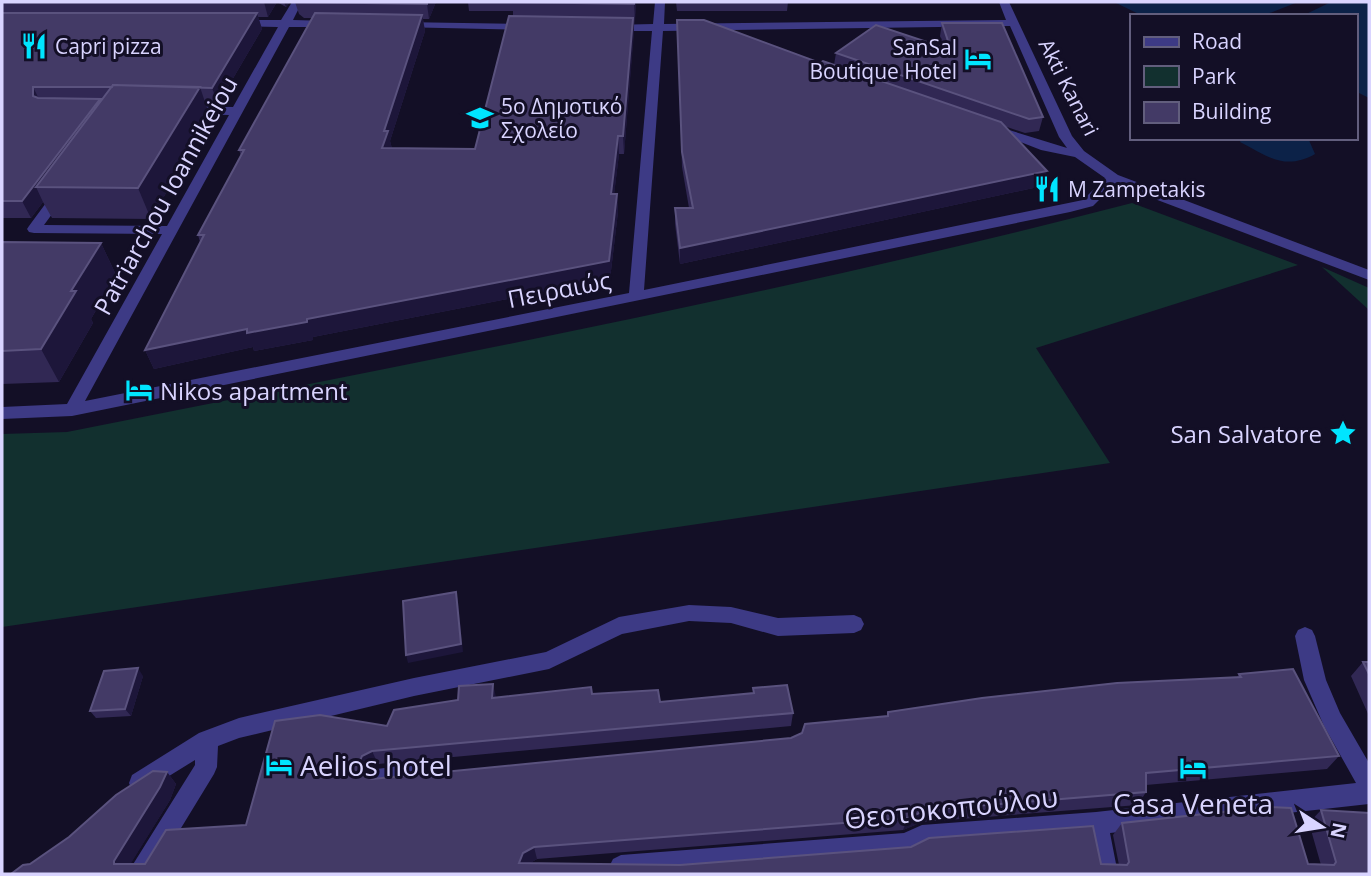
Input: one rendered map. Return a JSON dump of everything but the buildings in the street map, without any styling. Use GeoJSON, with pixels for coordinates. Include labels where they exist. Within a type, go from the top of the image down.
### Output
{"type":"FeatureCollection","features":[{"type":"Feature","properties":{"kind":"street","name":"Patriarchou Ioannikeiou"},"geometry":{"type":"LineString","coordinates":[[72,410],[297,2]]}},
{"type":"Feature","properties":{"kind":"street"},"geometry":{"type":"LineString","coordinates":[[636,298],[660,2]]}},
{"type":"Feature","properties":{"kind":"street","name":"Akti Kanari"},"geometry":{"type":"LineString","coordinates":[[1004,2],[1066,137],[1079,154],[1113,178],[1369,275]]}},
{"type":"Feature","properties":{"kind":"street"},"geometry":{"type":"LineString","coordinates":[[218,23],[341,24]]}},
{"type":"Feature","properties":{"kind":"street"},"geometry":{"type":"LineString","coordinates":[[604,28],[706,29],[1013,23]]}},
{"type":"Feature","properties":{"kind":"street"},"geometry":{"type":"LineString","coordinates":[[382,24],[548,27]]}},
{"type":"Feature","properties":{"kind":"street"},"geometry":{"type":"LineString","coordinates":[[706,29],[745,42]]}},
{"type":"Feature","properties":{"kind":"street"},"geometry":{"type":"LineString","coordinates":[[173,110],[237,111]]}},
{"type":"Feature","properties":{"kind":"street"},"geometry":{"type":"LineString","coordinates":[[980,125],[1046,147],[1079,154]]}},
{"type":"Feature","properties":{"kind":"street"},"geometry":{"type":"LineString","coordinates":[[74,174],[34,229],[171,230]]}},
{"type":"Feature","properties":{"kind":"street","name":"Πειραιώς"},"geometry":{"type":"LineString","coordinates":[[2,413],[72,410],[636,298],[1070,208],[1088,203],[1113,178]]}},
{"type":"Feature","properties":{"kind":"street"},"geometry":{"type":"LineString","coordinates":[[117,797],[207,740],[239,728],[387,693],[549,660],[619,626],[689,613],[730,615],[778,627],[854,624]]}},
{"type":"Feature","properties":{"kind":"street"},"geometry":{"type":"LineString","coordinates":[[1305,636],[1315,680],[1332,719],[1369,784]]}},
{"type":"Feature","properties":{"kind":"street"},"geometry":{"type":"LineString","coordinates":[[139,874],[206,767],[207,740]]}},
{"type":"Feature","properties":{"kind":"street"},"geometry":{"type":"LineString","coordinates":[[378,778],[429,774]]}},
{"type":"Feature","properties":{"kind":"street","name":"Θεοτοκοπούλου"},"geometry":{"type":"LineString","coordinates":[[593,869],[742,865],[906,844],[922,835],[1096,823],[1369,793]]}},
{"type":"Feature","properties":{"kind":"street"},"geometry":{"type":"LineString","coordinates":[[1287,800],[1295,825]]}},
{"type":"Feature","properties":{"kind":"street"},"geometry":{"type":"LineString","coordinates":[[1096,823],[1106,874]]}},
{"type":"Feature","properties":{"kind":"green space"},"geometry":{"type":"Polygon","coordinates":[[[1132,203],[1298,265],[1036,348],[1110,463],[2,627],[2,434],[67,432],[468,352],[735,297],[1132,203]]]}},
{"type":"Feature","properties":{"kind":"green space"},"geometry":{"type":"Polygon","coordinates":[[[1322,267],[1369,288],[1369,310],[1322,267]]]}},
{"type":"Feature","properties":{"kind":"water"},"geometry":{"type":"Polygon","coordinates":[[[1114,2],[1298,2],[1267,14],[1139,14],[1114,2]]]}},
{"type":"Feature","properties":{"kind":"water"},"geometry":{"type":"Polygon","coordinates":[[[1331,2],[1369,2],[1369,98],[1357,92],[1357,14],[1306,14],[1331,2]]]}},
{"type":"Feature","properties":{"kind":"water"},"geometry":{"type":"Polygon","coordinates":[[[1309,140],[1315,154],[1294,161],[1276,160],[1240,142],[1309,140]]]}},
{"type":"Feature","properties":{"kind":"place","name":"Capri pizza"},"geometry":{"type":"Point","coordinates":[34,46]}},
{"type":"Feature","properties":{"kind":"place","name":"SanSal Boutique Hotel"},"geometry":{"type":"Point","coordinates":[978,59]}},
{"type":"Feature","properties":{"kind":"place","name":"5ο Δημοτικό Σχολείο"},"geometry":{"type":"Point","coordinates":[480,118]}},
{"type":"Feature","properties":{"kind":"place","name":"M Zampetakis"},"geometry":{"type":"Point","coordinates":[1047,189]}},
{"type":"Feature","properties":{"kind":"place","name":"Nikos apartment"},"geometry":{"type":"Point","coordinates":[139,390]}},
{"type":"Feature","properties":{"kind":"place","name":"San Salvatore"},"geometry":{"type":"Point","coordinates":[1343,433]}},
{"type":"Feature","properties":{"kind":"place","name":"Aelios hotel"},"geometry":{"type":"Point","coordinates":[279,765]}},
{"type":"Feature","properties":{"kind":"place","name":"Casa Veneta"},"geometry":{"type":"Point","coordinates":[1193,768]}}]}
